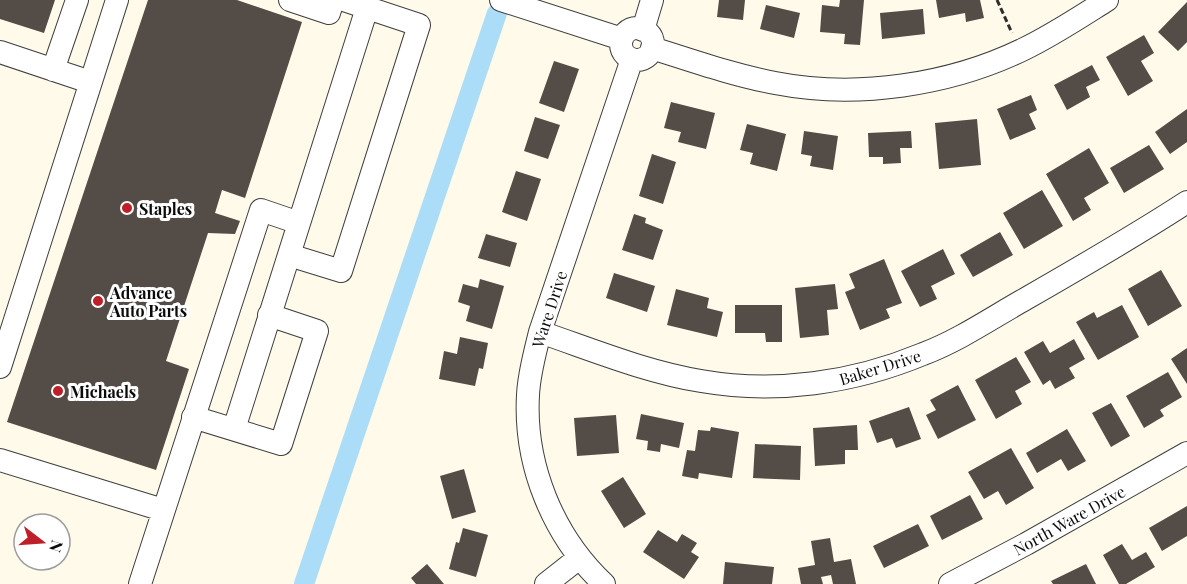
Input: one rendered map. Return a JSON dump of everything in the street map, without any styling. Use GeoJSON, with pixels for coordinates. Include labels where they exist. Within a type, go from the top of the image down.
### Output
{"type":"FeatureCollection","features":[{"type":"Feature","properties":{"kind":"street"},"geometry":{"type":"LineString","coordinates":[[53,70],[77,0]]}},
{"type":"Feature","properties":{"kind":"street"},"geometry":{"type":"LineString","coordinates":[[0,364],[117,0]]}},
{"type":"Feature","properties":{"kind":"street"},"geometry":{"type":"LineString","coordinates":[[290,0],[329,13],[333,0]]}},
{"type":"Feature","properties":{"kind":"street"},"geometry":{"type":"LineString","coordinates":[[289,255],[341,271],[419,24],[344,0]]}},
{"type":"Feature","properties":{"kind":"street"},"geometry":{"type":"LineString","coordinates":[[501,0],[639,39],[731,73],[777,83],[856,89],[903,85],[980,67],[1024,49],[1107,0]]}},
{"type":"Feature","properties":{"kind":"street"},"geometry":{"type":"LineString","coordinates":[[639,39],[652,0]]}},
{"type":"Feature","properties":{"kind":"street"},"geometry":{"type":"LineString","coordinates":[[234,429],[367,8]]}},
{"type":"Feature","properties":{"kind":"street","name":"Ware Drive"},"geometry":{"type":"LineString","coordinates":[[579,558],[561,531],[536,473],[530,442],[528,394],[532,363],[540,332],[632,59],[645,58],[639,39]]}},
{"type":"Feature","properties":{"kind":"street"},"geometry":{"type":"LineString","coordinates":[[0,52],[90,81]]}},
{"type":"Feature","properties":{"kind":"street","name":"Baker Drive"},"geometry":{"type":"LineString","coordinates":[[540,332],[656,371],[701,381],[758,386],[792,386],[837,381],[882,370],[925,354],[1054,283],[1187,202]]}},
{"type":"Feature","properties":{"kind":"street"},"geometry":{"type":"LineString","coordinates":[[140,584],[261,210],[299,223]]}},
{"type":"Feature","properties":{"kind":"street"},"geometry":{"type":"LineString","coordinates":[[193,417],[281,444],[317,331],[269,315]]}},
{"type":"Feature","properties":{"kind":"street","name":"North Ware Drive"},"geometry":{"type":"LineString","coordinates":[[950,584],[1187,453]]}},
{"type":"Feature","properties":{"kind":"street"},"geometry":{"type":"LineString","coordinates":[[0,460],[163,510]]}},
{"type":"Feature","properties":{"kind":"street"},"geometry":{"type":"LineString","coordinates":[[546,584],[579,558],[604,584]]}},
{"type":"Feature","properties":{"kind":"path"},"geometry":{"type":"LineString","coordinates":[[997,0],[1012,33]]}},
{"type":"Feature","properties":{"kind":"building"},"geometry":{"type":"Polygon","coordinates":[[[0,0],[55,0],[44,33],[0,19],[0,0]]]}},
{"type":"Feature","properties":{"kind":"building"},"geometry":{"type":"Polygon","coordinates":[[[148,0],[237,0],[302,22],[245,198],[222,190],[215,213],[240,221],[235,234],[208,233],[166,361],[189,369],[156,470],[7,422],[148,0]]]}},
{"type":"Feature","properties":{"kind":"building"},"geometry":{"type":"Polygon","coordinates":[[[719,0],[745,0],[743,20],[717,17],[719,0]]]}},
{"type":"Feature","properties":{"kind":"building"},"geometry":{"type":"Polygon","coordinates":[[[840,0],[864,0],[860,45],[844,44],[845,34],[820,32],[822,5],[839,7],[840,0]]]}},
{"type":"Feature","properties":{"kind":"building"},"geometry":{"type":"Polygon","coordinates":[[[936,0],[980,0],[984,18],[966,22],[965,13],[939,18],[936,0]]]}},
{"type":"Feature","properties":{"kind":"building"},"geometry":{"type":"Polygon","coordinates":[[[1187,2],[1187,42],[1178,51],[1158,32],[1187,2]]]}},
{"type":"Feature","properties":{"kind":"building"},"geometry":{"type":"Polygon","coordinates":[[[766,5],[800,13],[794,38],[760,29],[766,5]]]}},
{"type":"Feature","properties":{"kind":"building"},"geometry":{"type":"Polygon","coordinates":[[[923,9],[925,34],[882,39],[880,13],[923,9]]]}},
{"type":"Feature","properties":{"kind":"building"},"geometry":{"type":"Polygon","coordinates":[[[1144,35],[1154,53],[1141,61],[1153,81],[1128,96],[1106,57],[1144,35]]]}},
{"type":"Feature","properties":{"kind":"building"},"geometry":{"type":"Polygon","coordinates":[[[554,61],[579,69],[564,112],[539,103],[554,61]]]}},
{"type":"Feature","properties":{"kind":"building"},"geometry":{"type":"Polygon","coordinates":[[[1092,65],[1100,80],[1086,87],[1090,97],[1067,110],[1054,85],[1092,65]]]}},
{"type":"Feature","properties":{"kind":"building"},"geometry":{"type":"Polygon","coordinates":[[[1031,95],[1037,110],[1029,114],[1036,129],[1010,140],[997,109],[1031,95]]]}},
{"type":"Feature","properties":{"kind":"building"},"geometry":{"type":"Polygon","coordinates":[[[671,102],[715,113],[706,149],[678,142],[681,132],[664,128],[671,102]]]}},
{"type":"Feature","properties":{"kind":"building"},"geometry":{"type":"Polygon","coordinates":[[[1187,109],[1187,142],[1170,154],[1155,132],[1187,109]]]}},
{"type":"Feature","properties":{"kind":"building"},"geometry":{"type":"Polygon","coordinates":[[[535,117],[560,125],[548,159],[524,151],[535,117]]]}},
{"type":"Feature","properties":{"kind":"building"},"geometry":{"type":"Polygon","coordinates":[[[977,119],[981,165],[939,169],[935,123],[977,119]]]}},
{"type":"Feature","properties":{"kind":"building"},"geometry":{"type":"Polygon","coordinates":[[[747,124],[786,134],[777,171],[750,164],[753,153],[740,150],[747,124]]]}},
{"type":"Feature","properties":{"kind":"building"},"geometry":{"type":"Polygon","coordinates":[[[804,131],[838,136],[833,170],[810,166],[812,156],[801,154],[804,131]]]}},
{"type":"Feature","properties":{"kind":"building"},"geometry":{"type":"Polygon","coordinates":[[[911,131],[912,148],[900,148],[901,163],[883,164],[883,157],[869,157],[868,133],[911,131]]]}},
{"type":"Feature","properties":{"kind":"building"},"geometry":{"type":"Polygon","coordinates":[[[1149,145],[1164,169],[1124,193],[1110,168],[1149,145]]]}},
{"type":"Feature","properties":{"kind":"building"},"geometry":{"type":"Polygon","coordinates":[[[1089,148],[1109,183],[1084,198],[1091,210],[1073,221],[1046,174],[1089,148]]]}},
{"type":"Feature","properties":{"kind":"building"},"geometry":{"type":"Polygon","coordinates":[[[652,154],[676,162],[663,204],[639,196],[652,154]]]}},
{"type":"Feature","properties":{"kind":"building"},"geometry":{"type":"Polygon","coordinates":[[[516,171],[541,179],[527,221],[502,212],[516,171]]]}},
{"type":"Feature","properties":{"kind":"building"},"geometry":{"type":"Polygon","coordinates":[[[1042,190],[1063,226],[1024,249],[1003,213],[1042,190]]]}},
{"type":"Feature","properties":{"kind":"building"},"geometry":{"type":"Polygon","coordinates":[[[634,214],[646,218],[645,223],[663,230],[653,260],[622,250],[634,214]]]}},
{"type":"Feature","properties":{"kind":"building"},"geometry":{"type":"Polygon","coordinates":[[[1000,232],[1013,255],[973,277],[960,255],[1000,232]]]}},
{"type":"Feature","properties":{"kind":"building"},"geometry":{"type":"Polygon","coordinates":[[[486,234],[517,243],[510,267],[478,258],[486,234]]]}},
{"type":"Feature","properties":{"kind":"building"},"geometry":{"type":"Polygon","coordinates":[[[943,249],[955,274],[931,286],[937,299],[920,307],[901,271],[943,249]]]}},
{"type":"Feature","properties":{"kind":"building"},"geometry":{"type":"Polygon","coordinates":[[[884,259],[902,303],[886,309],[890,318],[860,330],[845,292],[855,288],[849,274],[884,259]]]}},
{"type":"Feature","properties":{"kind":"building"},"geometry":{"type":"Polygon","coordinates":[[[1161,270],[1182,306],[1148,326],[1128,289],[1161,270]]]}},
{"type":"Feature","properties":{"kind":"building"},"geometry":{"type":"Polygon","coordinates":[[[614,273],[655,286],[647,312],[606,298],[614,273]]]}},
{"type":"Feature","properties":{"kind":"building"},"geometry":{"type":"Polygon","coordinates":[[[480,279],[504,286],[492,329],[466,321],[470,306],[458,302],[463,284],[478,288],[480,279]]]}},
{"type":"Feature","properties":{"kind":"building"},"geometry":{"type":"Polygon","coordinates":[[[835,284],[838,309],[827,310],[829,335],[800,338],[795,288],[835,284]]]}},
{"type":"Feature","properties":{"kind":"building"},"geometry":{"type":"Polygon","coordinates":[[[676,289],[709,298],[707,308],[723,312],[717,337],[667,325],[676,289]]]}},
{"type":"Feature","properties":{"kind":"building"},"geometry":{"type":"Polygon","coordinates":[[[735,305],[782,305],[782,342],[766,342],[765,333],[735,333],[735,305]]]}},
{"type":"Feature","properties":{"kind":"building"},"geometry":{"type":"Polygon","coordinates":[[[1122,305],[1139,337],[1098,360],[1076,322],[1094,312],[1097,318],[1122,305]]]}},
{"type":"Feature","properties":{"kind":"building"},"geometry":{"type":"Polygon","coordinates":[[[460,337],[488,343],[483,369],[479,368],[475,386],[439,379],[444,351],[457,354],[460,337]]]}},
{"type":"Feature","properties":{"kind":"building"},"geometry":{"type":"Polygon","coordinates":[[[1074,339],[1085,359],[1069,368],[1075,378],[1055,389],[1050,380],[1043,385],[1024,352],[1043,341],[1050,353],[1074,339]]]}},
{"type":"Feature","properties":{"kind":"building"},"geometry":{"type":"Polygon","coordinates":[[[1187,348],[1187,384],[1171,359],[1187,348]]]}},
{"type":"Feature","properties":{"kind":"building"},"geometry":{"type":"Polygon","coordinates":[[[1016,357],[1031,382],[1015,391],[1022,404],[996,419],[975,380],[1016,357]]]}},
{"type":"Feature","properties":{"kind":"building"},"geometry":{"type":"Polygon","coordinates":[[[1168,372],[1182,397],[1160,410],[1164,416],[1144,428],[1126,396],[1168,372]]]}},
{"type":"Feature","properties":{"kind":"building"},"geometry":{"type":"Polygon","coordinates":[[[958,385],[976,420],[938,439],[926,415],[936,410],[930,400],[958,385]]]}},
{"type":"Feature","properties":{"kind":"building"},"geometry":{"type":"Polygon","coordinates":[[[1111,403],[1130,436],[1111,447],[1092,413],[1111,403]]]}},
{"type":"Feature","properties":{"kind":"building"},"geometry":{"type":"Polygon","coordinates":[[[909,407],[921,439],[896,448],[892,438],[877,443],[869,421],[909,407]]]}},
{"type":"Feature","properties":{"kind":"building"},"geometry":{"type":"Polygon","coordinates":[[[641,414],[684,423],[679,448],[661,444],[660,452],[647,450],[648,441],[636,439],[641,414]]]}},
{"type":"Feature","properties":{"kind":"building"},"geometry":{"type":"Polygon","coordinates":[[[616,415],[619,453],[577,456],[574,418],[616,415]]]}},
{"type":"Feature","properties":{"kind":"building"},"geometry":{"type":"Polygon","coordinates":[[[857,425],[858,450],[845,450],[845,464],[815,466],[813,428],[857,425]]]}},
{"type":"Feature","properties":{"kind":"building"},"geometry":{"type":"Polygon","coordinates":[[[711,427],[739,432],[732,478],[699,473],[698,479],[682,476],[687,450],[695,451],[698,430],[710,431],[711,427]]]}},
{"type":"Feature","properties":{"kind":"building"},"geometry":{"type":"Polygon","coordinates":[[[1067,429],[1086,461],[1068,471],[1061,459],[1037,473],[1026,453],[1067,429]]]}},
{"type":"Feature","properties":{"kind":"building"},"geometry":{"type":"Polygon","coordinates":[[[755,444],[801,446],[800,480],[753,478],[755,444]]]}},
{"type":"Feature","properties":{"kind":"building"},"geometry":{"type":"Polygon","coordinates":[[[1011,448],[1034,488],[1006,505],[998,491],[984,499],[968,472],[1011,448]]]}},
{"type":"Feature","properties":{"kind":"building"},"geometry":{"type":"Polygon","coordinates":[[[464,469],[476,512],[452,519],[440,476],[464,469]]]}},
{"type":"Feature","properties":{"kind":"building"},"geometry":{"type":"Polygon","coordinates":[[[623,477],[646,514],[624,528],[601,491],[623,477]]]}},
{"type":"Feature","properties":{"kind":"building"},"geometry":{"type":"Polygon","coordinates":[[[970,495],[983,519],[942,540],[930,516],[970,495]]]}},
{"type":"Feature","properties":{"kind":"building"},"geometry":{"type":"Polygon","coordinates":[[[1187,506],[1187,536],[1162,551],[1149,528],[1187,506]]]}},
{"type":"Feature","properties":{"kind":"building"},"geometry":{"type":"Polygon","coordinates":[[[918,524],[929,546],[884,568],[873,546],[918,524]]]}},
{"type":"Feature","properties":{"kind":"building"},"geometry":{"type":"Polygon","coordinates":[[[463,528],[488,535],[476,577],[449,569],[456,542],[459,543],[463,528]]]}},
{"type":"Feature","properties":{"kind":"building"},"geometry":{"type":"Polygon","coordinates":[[[658,530],[677,542],[682,534],[697,543],[691,552],[699,557],[684,579],[643,552],[658,530]]]}},
{"type":"Feature","properties":{"kind":"building"},"geometry":{"type":"Polygon","coordinates":[[[830,538],[834,562],[851,559],[856,584],[833,584],[831,575],[821,577],[823,584],[801,584],[798,568],[815,565],[811,541],[830,538]]]}},
{"type":"Feature","properties":{"kind":"building"},"geometry":{"type":"Polygon","coordinates":[[[1122,544],[1132,560],[1146,552],[1155,567],[1126,584],[1119,584],[1103,555],[1122,544]]]}},
{"type":"Feature","properties":{"kind":"building"},"geometry":{"type":"Polygon","coordinates":[[[725,562],[774,567],[772,584],[723,584],[725,562]]]}},
{"type":"Feature","properties":{"kind":"building"},"geometry":{"type":"Polygon","coordinates":[[[427,564],[444,584],[416,584],[411,578],[427,564]]]}},
{"type":"Feature","properties":{"kind":"building"},"geometry":{"type":"Polygon","coordinates":[[[1086,564],[1096,584],[1053,584],[1051,581],[1086,564]]]}},
{"type":"Feature","properties":{"kind":"waterway"},"geometry":{"type":"LineString","coordinates":[[304,584],[497,13]]}},
{"type":"Feature","properties":{"kind":"place","name":"Staples"},"geometry":{"type":"Point","coordinates":[127,208]}},
{"type":"Feature","properties":{"kind":"place","name":"Advance Auto Parts"},"geometry":{"type":"Point","coordinates":[98,301]}},
{"type":"Feature","properties":{"kind":"place","name":"Michaels"},"geometry":{"type":"Point","coordinates":[58,391]}}]}
